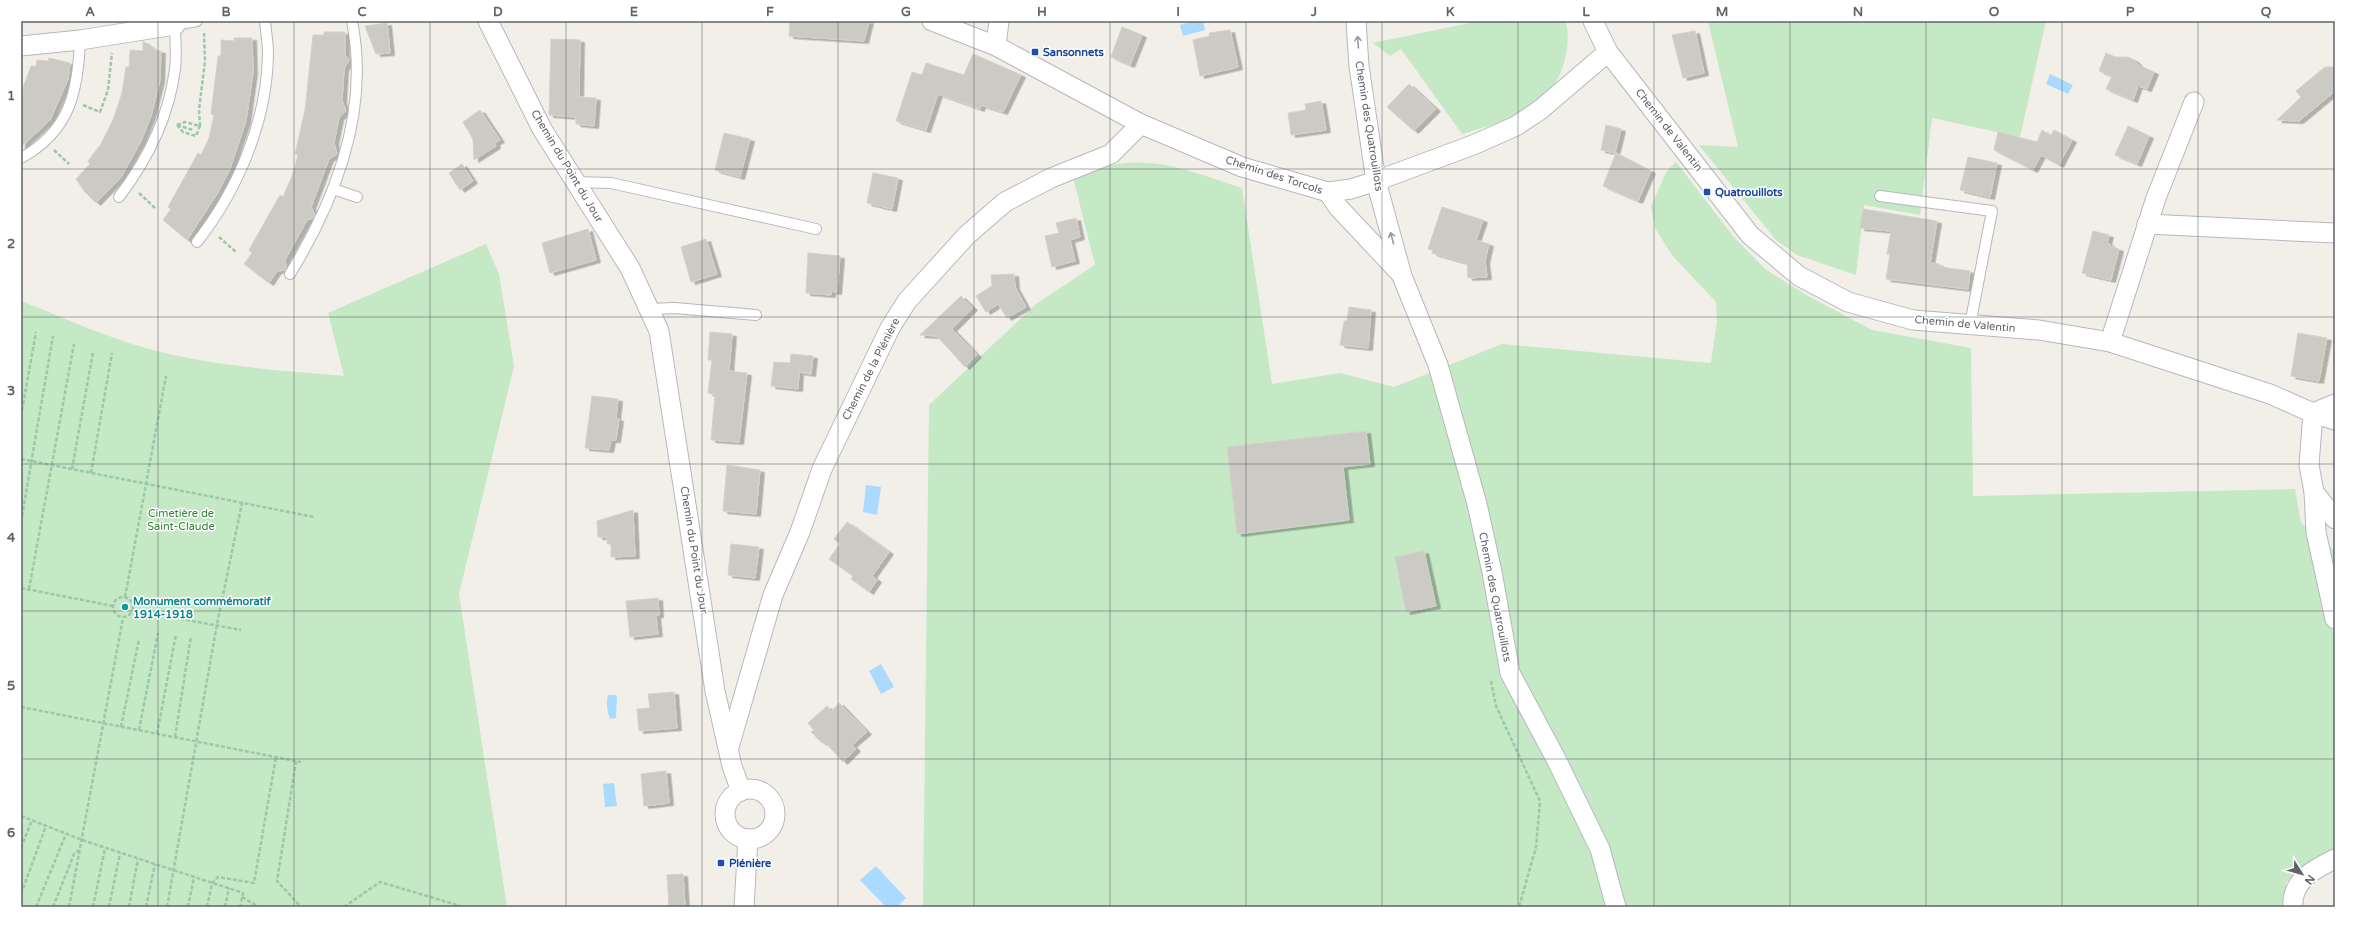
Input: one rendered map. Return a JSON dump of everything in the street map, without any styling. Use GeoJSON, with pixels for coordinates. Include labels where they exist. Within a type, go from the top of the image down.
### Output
{"type":"FeatureCollection","features":[{"type":"Feature","properties":{"kind":"street","name":"Chemin du Point du Jour"},"geometry":{"type":"LineString","coordinates":[[488,21],[542,129],[630,268],[659,331],[670,392],[715,691],[728,748],[741,791]]}},
{"type":"Feature","properties":{"kind":"street","name":"Chemin des Torcols"},"geometry":{"type":"LineString","coordinates":[[932,21],[996,46],[1141,124],[1242,166],[1328,192],[1351,189],[1376,181],[1473,145],[1516,126],[1540,110],[1608,52]]}},
{"type":"Feature","properties":{"kind":"street"},"geometry":{"type":"LineString","coordinates":[[996,46],[999,21]]}},
{"type":"Feature","properties":{"kind":"street","name":"Chemin des Quatrouillots"},"geometry":{"type":"LineString","coordinates":[[1356,21],[1359,66],[1376,181],[1402,276],[1438,366],[1477,504],[1492,572],[1510,673],[1556,759],[1600,849],[1616,907]]}},
{"type":"Feature","properties":{"kind":"street","name":"Chemin de Valentin"},"geometry":{"type":"LineString","coordinates":[[1593,21],[1608,52],[1750,235],[1799,276],[1848,302],[1913,320],[2039,330],[2110,342],[2270,394],[2313,413],[2335,420]]}},
{"type":"Feature","properties":{"kind":"street"},"geometry":{"type":"LineString","coordinates":[[21,46],[80,40],[175,23]]}},
{"type":"Feature","properties":{"kind":"street"},"geometry":{"type":"LineString","coordinates":[[2110,342],[2148,224],[2194,102]]}},
{"type":"Feature","properties":{"kind":"street","name":"Chemin de la Plénière"},"geometry":{"type":"LineString","coordinates":[[728,748],[774,595],[800,532],[822,469],[890,328],[907,301],[967,235],[1005,202],[1051,178],[1111,154],[1141,124]]}},
{"type":"Feature","properties":{"kind":"street","name":"Chemin des Quatrouillots"},"geometry":{"type":"LineString","coordinates":[[1328,192],[1338,208],[1402,276]]}},
{"type":"Feature","properties":{"kind":"street"},"geometry":{"type":"LineString","coordinates":[[2148,224],[2335,234]]}},
{"type":"Feature","properties":{"kind":"street"},"geometry":{"type":"LineString","coordinates":[[2335,404],[2313,413],[2309,465],[2314,492],[2316,532],[2335,618]]}},
{"type":"Feature","properties":{"kind":"street"},"geometry":{"type":"LineString","coordinates":[[2314,492],[2335,519]]}},
{"type":"Feature","properties":{"kind":"street"},"geometry":{"type":"LineString","coordinates":[[715,691],[746,690]]}},
{"type":"Feature","properties":{"kind":"street"},"geometry":{"type":"LineString","coordinates":[[757,790],[765,794],[774,806],[774,822],[764,835],[748,839],[733,832],[726,818],[729,801],[741,791],[757,790]]}},
{"type":"Feature","properties":{"kind":"street"},"geometry":{"type":"LineString","coordinates":[[744,907],[748,839]]}},
{"type":"Feature","properties":{"kind":"street"},"geometry":{"type":"LineString","coordinates":[[2293,907],[2292,898],[2296,886],[2304,878],[2335,859]]}},
{"type":"Feature","properties":{"kind":"lane"},"geometry":{"type":"LineString","coordinates":[[197,242],[210,226],[244,162],[262,104],[268,54],[265,21]]}},
{"type":"Feature","properties":{"kind":"lane"},"geometry":{"type":"LineString","coordinates":[[290,274],[330,202],[354,112],[358,84],[358,60],[352,21]]}},
{"type":"Feature","properties":{"kind":"lane"},"geometry":{"type":"LineString","coordinates":[[119,197],[152,146],[168,106],[176,68],[175,23],[200,25]]}},
{"type":"Feature","properties":{"kind":"lane"},"geometry":{"type":"LineString","coordinates":[[21,158],[47,139],[62,120],[72,101],[78,77],[80,40]]}},
{"type":"Feature","properties":{"kind":"lane"},"geometry":{"type":"LineString","coordinates":[[576,182],[611,184],[816,230]]}},
{"type":"Feature","properties":{"kind":"lane"},"geometry":{"type":"LineString","coordinates":[[333,189],[357,196]]}},
{"type":"Feature","properties":{"kind":"lane"},"geometry":{"type":"LineString","coordinates":[[1880,196],[1992,211],[1970,325]]}},
{"type":"Feature","properties":{"kind":"lane"},"geometry":{"type":"LineString","coordinates":[[649,309],[675,308],[756,315]]}},
{"type":"Feature","properties":{"kind":"path"},"geometry":{"type":"LineString","coordinates":[[177,125],[183,132],[196,136],[200,126],[199,110],[204,61],[200,25]]}},
{"type":"Feature","properties":{"kind":"path"},"geometry":{"type":"LineString","coordinates":[[88,107],[100,112],[105,101],[112,70],[113,35]]}},
{"type":"Feature","properties":{"kind":"path"},"geometry":{"type":"LineString","coordinates":[[177,125],[185,122],[200,126]]}},
{"type":"Feature","properties":{"kind":"path"},"geometry":{"type":"LineString","coordinates":[[177,125],[193,130]]}},
{"type":"Feature","properties":{"kind":"path"},"geometry":{"type":"LineString","coordinates":[[47,139],[55,152],[69,164]]}},
{"type":"Feature","properties":{"kind":"path"},"geometry":{"type":"LineString","coordinates":[[130,182],[155,208]]}},
{"type":"Feature","properties":{"kind":"path"},"geometry":{"type":"LineString","coordinates":[[210,226],[222,241],[236,252]]}},
{"type":"Feature","properties":{"kind":"path"},"geometry":{"type":"LineString","coordinates":[[21,416],[36,332]]}},
{"type":"Feature","properties":{"kind":"path"},"geometry":{"type":"LineString","coordinates":[[21,522],[53,336]]}},
{"type":"Feature","properties":{"kind":"path"},"geometry":{"type":"LineString","coordinates":[[29,589],[74,344]]}},
{"type":"Feature","properties":{"kind":"path"},"geometry":{"type":"LineString","coordinates":[[72,469],[93,352]]}},
{"type":"Feature","properties":{"kind":"path"},"geometry":{"type":"LineString","coordinates":[[91,473],[112,353]]}},
{"type":"Feature","properties":{"kind":"path"},"geometry":{"type":"LineString","coordinates":[[125,598],[166,376]]}},
{"type":"Feature","properties":{"kind":"path"},"geometry":{"type":"LineString","coordinates":[[21,459],[314,517]]}},
{"type":"Feature","properties":{"kind":"path"},"geometry":{"type":"LineString","coordinates":[[167,907],[217,624],[242,503]]}},
{"type":"Feature","properties":{"kind":"path"},"geometry":{"type":"LineString","coordinates":[[21,588],[113,606]]}},
{"type":"Feature","properties":{"kind":"path"},"geometry":{"type":"LineString","coordinates":[[123,618],[114,613],[113,606],[118,598],[125,598],[131,601],[133,610]]}},
{"type":"Feature","properties":{"kind":"path"},"geometry":{"type":"LineString","coordinates":[[133,610],[217,624],[241,630]]}},
{"type":"Feature","properties":{"kind":"path"},"geometry":{"type":"LineString","coordinates":[[123,618],[129,615],[133,610]]}},
{"type":"Feature","properties":{"kind":"path"},"geometry":{"type":"LineString","coordinates":[[69,907],[123,618]]}},
{"type":"Feature","properties":{"kind":"path"},"geometry":{"type":"LineString","coordinates":[[139,730],[158,633]]}},
{"type":"Feature","properties":{"kind":"path"},"geometry":{"type":"LineString","coordinates":[[157,734],[176,634]]}},
{"type":"Feature","properties":{"kind":"path"},"geometry":{"type":"LineString","coordinates":[[175,737],[192,636]]}},
{"type":"Feature","properties":{"kind":"path"},"geometry":{"type":"LineString","coordinates":[[121,727],[139,639]]}},
{"type":"Feature","properties":{"kind":"path"},"geometry":{"type":"LineString","coordinates":[[1491,679],[1496,706],[1540,801],[1536,847],[1519,907]]}},
{"type":"Feature","properties":{"kind":"path"},"geometry":{"type":"LineString","coordinates":[[21,707],[301,762]]}},
{"type":"Feature","properties":{"kind":"path"},"geometry":{"type":"LineString","coordinates":[[207,907],[212,883],[218,877],[254,883],[276,757]]}},
{"type":"Feature","properties":{"kind":"path"},"geometry":{"type":"LineString","coordinates":[[296,761],[277,881],[301,907]]}},
{"type":"Feature","properties":{"kind":"path"},"geometry":{"type":"LineString","coordinates":[[21,816],[81,840],[243,893],[240,907]]}},
{"type":"Feature","properties":{"kind":"path"},"geometry":{"type":"LineString","coordinates":[[21,848],[32,820]]}},
{"type":"Feature","properties":{"kind":"path"},"geometry":{"type":"LineString","coordinates":[[21,894],[46,826]]}},
{"type":"Feature","properties":{"kind":"path"},"geometry":{"type":"LineString","coordinates":[[36,907],[66,834]]}},
{"type":"Feature","properties":{"kind":"path"},"geometry":{"type":"LineString","coordinates":[[93,907],[106,848]]}},
{"type":"Feature","properties":{"kind":"path"},"geometry":{"type":"LineString","coordinates":[[53,907],[74,854],[80,849]]}},
{"type":"Feature","properties":{"kind":"path"},"geometry":{"type":"LineString","coordinates":[[109,907],[120,853]]}},
{"type":"Feature","properties":{"kind":"path"},"geometry":{"type":"LineString","coordinates":[[128,907],[138,859]]}},
{"type":"Feature","properties":{"kind":"path"},"geometry":{"type":"LineString","coordinates":[[146,907],[155,864]]}},
{"type":"Feature","properties":{"kind":"path"},"geometry":{"type":"LineString","coordinates":[[188,907],[194,877]]}},
{"type":"Feature","properties":{"kind":"path"},"geometry":{"type":"LineString","coordinates":[[344,907],[380,882],[464,907]]}},
{"type":"Feature","properties":{"kind":"path"},"geometry":{"type":"LineString","coordinates":[[225,907],[229,888]]}},
{"type":"Feature","properties":{"kind":"path"},"geometry":{"type":"LineString","coordinates":[[242,898],[259,907]]}},
{"type":"Feature","properties":{"kind":"green space"},"geometry":{"type":"Polygon","coordinates":[[[1479,21],[1566,21],[1568,42],[1564,63],[1557,79],[1548,93],[1537,103],[1524,112],[1494,124],[1462,134],[1401,49],[1390,56],[1373,43],[1479,21]]]}},
{"type":"Feature","properties":{"kind":"green space"},"geometry":{"type":"Polygon","coordinates":[[[1708,21],[2046,21],[2020,137],[1932,118],[1920,215],[1864,205],[1856,275],[1797,255],[1776,240],[1699,145],[1738,147],[1708,21]]]}},
{"type":"Feature","properties":{"kind":"green space"},"geometry":{"type":"Polygon","coordinates":[[[1676,162],[1733,236],[1765,269],[1806,295],[1872,330],[1971,348],[1973,496],[2295,489],[2301,523],[2335,551],[2335,853],[2286,882],[2286,907],[923,907],[929,405],[1036,304],[1095,265],[1073,177],[1114,165],[1151,163],[1167,165],[1198,173],[1242,188],[1272,384],[1340,373],[1394,387],[1502,344],[1711,363],[1717,321],[1716,302],[1672,255],[1655,228],[1651,206],[1667,171],[1676,162]]]}},
{"type":"Feature","properties":{"kind":"green space","name":"Cimetière de Saint-Claude"},"geometry":{"type":"Polygon","coordinates":[[[486,244],[499,274],[514,366],[459,594],[507,907],[21,907],[21,301],[129,343],[182,357],[235,366],[344,376],[328,313],[486,244]]]}},
{"type":"Feature","properties":{"kind":"water"},"geometry":{"type":"Polygon","coordinates":[[[1194,21],[1203,21],[1205,30],[1183,36],[1180,25],[1194,21]]]}},
{"type":"Feature","properties":{"kind":"water"},"geometry":{"type":"Polygon","coordinates":[[[2050,74],[2073,85],[2068,94],[2046,84],[2050,74]]]}},
{"type":"Feature","properties":{"kind":"water"},"geometry":{"type":"Polygon","coordinates":[[[866,485],[881,487],[877,515],[863,512],[866,485]]]}},
{"type":"Feature","properties":{"kind":"water"},"geometry":{"type":"Polygon","coordinates":[[[881,664],[894,687],[881,694],[869,671],[881,664]]]}},
{"type":"Feature","properties":{"kind":"water"},"geometry":{"type":"Polygon","coordinates":[[[608,695],[615,695],[617,697],[616,718],[610,719],[607,707],[608,695]]]}},
{"type":"Feature","properties":{"kind":"water"},"geometry":{"type":"Polygon","coordinates":[[[614,783],[617,806],[605,807],[603,784],[614,783]]]}},
{"type":"Feature","properties":{"kind":"water"},"geometry":{"type":"Polygon","coordinates":[[[876,866],[906,898],[897,907],[886,907],[860,880],[876,866]]]}},
{"type":"Feature","properties":{"kind":"building"},"geometry":{"type":"Polygon","coordinates":[[[790,21],[869,21],[864,41],[789,36],[790,21]]]}},
{"type":"Feature","properties":{"kind":"building"},"geometry":{"type":"Polygon","coordinates":[[[387,23],[390,53],[376,54],[365,26],[387,23]]]}},
{"type":"Feature","properties":{"kind":"building"},"geometry":{"type":"Polygon","coordinates":[[[1122,27],[1142,35],[1130,65],[1111,57],[1122,27]]]}},
{"type":"Feature","properties":{"kind":"building"},"geometry":{"type":"Polygon","coordinates":[[[1230,30],[1238,67],[1200,76],[1193,40],[1210,36],[1209,33],[1230,30]]]}},
{"type":"Feature","properties":{"kind":"building"},"geometry":{"type":"Polygon","coordinates":[[[1695,31],[1704,73],[1683,78],[1672,35],[1695,31]]]}},
{"type":"Feature","properties":{"kind":"building"},"geometry":{"type":"Polygon","coordinates":[[[324,32],[345,32],[345,55],[349,60],[344,69],[342,101],[346,111],[339,118],[334,143],[337,154],[329,159],[311,207],[315,215],[313,218],[307,220],[285,260],[285,270],[277,271],[269,283],[244,264],[252,253],[249,250],[280,195],[283,197],[292,176],[298,155],[295,154],[305,110],[313,35],[324,35],[324,32]]]}},
{"type":"Feature","properties":{"kind":"building"},"geometry":{"type":"Polygon","coordinates":[[[234,38],[252,38],[253,72],[246,121],[230,169],[217,194],[187,240],[163,220],[171,209],[168,207],[198,153],[201,155],[209,138],[214,115],[211,114],[218,56],[221,56],[221,40],[234,41],[234,38]]]}},
{"type":"Feature","properties":{"kind":"building"},"geometry":{"type":"Polygon","coordinates":[[[551,39],[580,40],[579,97],[596,98],[594,126],[576,124],[576,117],[549,115],[551,39]]]}},
{"type":"Feature","properties":{"kind":"building"},"geometry":{"type":"Polygon","coordinates":[[[143,41],[155,50],[161,51],[160,80],[151,116],[141,141],[121,177],[96,203],[84,191],[76,179],[90,164],[88,161],[101,144],[113,120],[122,93],[126,67],[129,67],[130,50],[143,51],[143,41]]]}},
{"type":"Feature","properties":{"kind":"building"},"geometry":{"type":"Polygon","coordinates":[[[2106,53],[2115,57],[2128,57],[2140,66],[2154,72],[2147,89],[2138,86],[2133,100],[2106,89],[2112,76],[2099,71],[2106,53]]]}},
{"type":"Feature","properties":{"kind":"building"},"geometry":{"type":"Polygon","coordinates":[[[973,54],[1021,75],[1003,112],[981,105],[980,109],[938,94],[926,130],[896,121],[912,72],[922,75],[926,63],[964,75],[973,54]]]}},
{"type":"Feature","properties":{"kind":"building"},"geometry":{"type":"Polygon","coordinates":[[[49,58],[70,63],[68,79],[50,120],[21,147],[21,93],[31,66],[36,66],[37,60],[48,61],[49,58]]]}},
{"type":"Feature","properties":{"kind":"building"},"geometry":{"type":"Polygon","coordinates":[[[2325,67],[2335,67],[2335,91],[2299,121],[2277,120],[2301,97],[2296,91],[2325,67]]]}},
{"type":"Feature","properties":{"kind":"building"},"geometry":{"type":"Polygon","coordinates":[[[1409,84],[1436,109],[1414,131],[1387,107],[1409,84]]]}},
{"type":"Feature","properties":{"kind":"building"},"geometry":{"type":"Polygon","coordinates":[[[1321,101],[1326,130],[1291,135],[1288,113],[1306,110],[1305,104],[1321,101]]]}},
{"type":"Feature","properties":{"kind":"building"},"geometry":{"type":"Polygon","coordinates":[[[480,110],[500,140],[495,143],[496,146],[474,160],[473,139],[463,122],[480,110]]]}},
{"type":"Feature","properties":{"kind":"building"},"geometry":{"type":"Polygon","coordinates":[[[1606,125],[1621,129],[1615,153],[1601,150],[1606,125]]]}},
{"type":"Feature","properties":{"kind":"building"},"geometry":{"type":"Polygon","coordinates":[[[2128,126],[2149,136],[2137,164],[2115,155],[2128,126]]]}},
{"type":"Feature","properties":{"kind":"building"},"geometry":{"type":"Polygon","coordinates":[[[2042,130],[2051,136],[2054,130],[2072,140],[2059,165],[2041,155],[2033,170],[1994,150],[1998,132],[2037,142],[2042,130]]]}},
{"type":"Feature","properties":{"kind":"building"},"geometry":{"type":"Polygon","coordinates":[[[724,133],[750,139],[740,177],[715,170],[724,133]]]}},
{"type":"Feature","properties":{"kind":"building"},"geometry":{"type":"Polygon","coordinates":[[[1616,153],[1651,171],[1638,201],[1603,186],[1616,153]]]}},
{"type":"Feature","properties":{"kind":"building"},"geometry":{"type":"Polygon","coordinates":[[[1968,157],[1997,163],[1990,197],[1960,190],[1968,157]]]}},
{"type":"Feature","properties":{"kind":"building"},"geometry":{"type":"Polygon","coordinates":[[[462,164],[473,181],[460,190],[449,173],[462,164]]]}},
{"type":"Feature","properties":{"kind":"building"},"geometry":{"type":"Polygon","coordinates":[[[873,173],[898,178],[892,209],[867,203],[873,173]]]}},
{"type":"Feature","properties":{"kind":"building"},"geometry":{"type":"Polygon","coordinates":[[[1442,207],[1483,220],[1476,240],[1489,244],[1485,261],[1487,277],[1468,278],[1467,263],[1432,253],[1433,250],[1428,249],[1442,207]]]}},
{"type":"Feature","properties":{"kind":"building"},"geometry":{"type":"Polygon","coordinates":[[[1863,209],[1937,221],[1930,263],[1939,264],[1940,267],[1970,271],[1968,289],[1886,279],[1890,254],[1887,254],[1891,231],[1860,228],[1863,209]]]}},
{"type":"Feature","properties":{"kind":"building"},"geometry":{"type":"Polygon","coordinates":[[[1076,218],[1080,237],[1070,240],[1075,261],[1052,267],[1045,236],[1059,233],[1056,223],[1076,218]]]}},
{"type":"Feature","properties":{"kind":"building"},"geometry":{"type":"Polygon","coordinates":[[[588,229],[596,260],[550,273],[542,243],[588,229]]]}},
{"type":"Feature","properties":{"kind":"building"},"geometry":{"type":"Polygon","coordinates":[[[2093,231],[2109,235],[2107,243],[2110,244],[2109,246],[2119,249],[2111,280],[2082,273],[2093,231]]]}},
{"type":"Feature","properties":{"kind":"building"},"geometry":{"type":"Polygon","coordinates":[[[706,239],[717,274],[691,282],[681,247],[706,239]]]}},
{"type":"Feature","properties":{"kind":"building"},"geometry":{"type":"Polygon","coordinates":[[[808,253],[840,256],[837,292],[831,291],[831,295],[806,293],[808,253]]]}},
{"type":"Feature","properties":{"kind":"building"},"geometry":{"type":"Polygon","coordinates":[[[1014,274],[1015,287],[1026,307],[1007,318],[998,304],[986,312],[976,296],[992,286],[991,275],[1014,274]]]}},
{"type":"Feature","properties":{"kind":"building"},"geometry":{"type":"Polygon","coordinates":[[[961,296],[973,308],[952,329],[977,355],[965,367],[937,336],[920,335],[961,296]]]}},
{"type":"Feature","properties":{"kind":"building"},"geometry":{"type":"Polygon","coordinates":[[[1349,307],[1371,310],[1368,348],[1340,345],[1344,321],[1347,321],[1349,307]]]}},
{"type":"Feature","properties":{"kind":"building"},"geometry":{"type":"Polygon","coordinates":[[[710,332],[732,334],[729,371],[747,373],[739,442],[711,440],[715,394],[708,393],[712,360],[708,360],[710,332]]]}},
{"type":"Feature","properties":{"kind":"building"},"geometry":{"type":"Polygon","coordinates":[[[2298,333],[2327,338],[2319,381],[2291,376],[2298,333]]]}},
{"type":"Feature","properties":{"kind":"building"},"geometry":{"type":"Polygon","coordinates":[[[791,354],[813,356],[811,374],[799,372],[798,389],[771,386],[774,362],[790,363],[791,354]]]}},
{"type":"Feature","properties":{"kind":"building"},"geometry":{"type":"Polygon","coordinates":[[[592,396],[618,399],[616,418],[619,419],[616,440],[611,440],[609,450],[585,448],[592,396]]]}},
{"type":"Feature","properties":{"kind":"building"},"geometry":{"type":"Polygon","coordinates":[[[1366,431],[1370,464],[1343,467],[1349,520],[1237,534],[1227,447],[1366,431]]]}},
{"type":"Feature","properties":{"kind":"building"},"geometry":{"type":"Polygon","coordinates":[[[727,465],[760,470],[756,514],[723,511],[727,465]]]}},
{"type":"Feature","properties":{"kind":"building"},"geometry":{"type":"Polygon","coordinates":[[[633,510],[635,556],[611,557],[611,544],[607,544],[607,537],[598,537],[597,521],[633,510]]]}},
{"type":"Feature","properties":{"kind":"building"},"geometry":{"type":"Polygon","coordinates":[[[847,522],[889,552],[872,576],[877,580],[869,592],[851,579],[853,576],[829,559],[840,544],[834,539],[847,522]]]}},
{"type":"Feature","properties":{"kind":"building"},"geometry":{"type":"Polygon","coordinates":[[[731,544],[759,547],[755,578],[728,575],[731,544]]]}},
{"type":"Feature","properties":{"kind":"building"},"geometry":{"type":"Polygon","coordinates":[[[1424,551],[1436,606],[1406,612],[1395,557],[1424,551]]]}},
{"type":"Feature","properties":{"kind":"building"},"geometry":{"type":"Polygon","coordinates":[[[658,598],[659,615],[656,616],[658,634],[630,637],[626,601],[658,598]]]}},
{"type":"Feature","properties":{"kind":"building"},"geometry":{"type":"Polygon","coordinates":[[[674,692],[677,728],[639,731],[637,709],[650,708],[648,694],[674,692]]]}},
{"type":"Feature","properties":{"kind":"building"},"geometry":{"type":"Polygon","coordinates":[[[839,703],[867,732],[852,745],[856,749],[843,762],[824,741],[822,743],[811,732],[814,730],[808,723],[827,706],[832,711],[839,703]]]}},
{"type":"Feature","properties":{"kind":"building"},"geometry":{"type":"Polygon","coordinates":[[[666,771],[669,803],[644,806],[641,774],[666,771]]]}},
{"type":"Feature","properties":{"kind":"building"},"geometry":{"type":"Polygon","coordinates":[[[683,874],[685,907],[669,907],[667,875],[683,874]]]}},
{"type":"Feature","properties":{"kind":"place","name":"Sansonnets"},"geometry":{"type":"Point","coordinates":[1035,52]}},
{"type":"Feature","properties":{"kind":"place","name":"Quatrouillots"},"geometry":{"type":"Point","coordinates":[1707,192]}},
{"type":"Feature","properties":{"kind":"place","name":"Monument commémoratif 1914-1918"},"geometry":{"type":"Point","coordinates":[125,607]}},
{"type":"Feature","properties":{"kind":"place","name":"Plénière"},"geometry":{"type":"Point","coordinates":[721,863]}}]}
